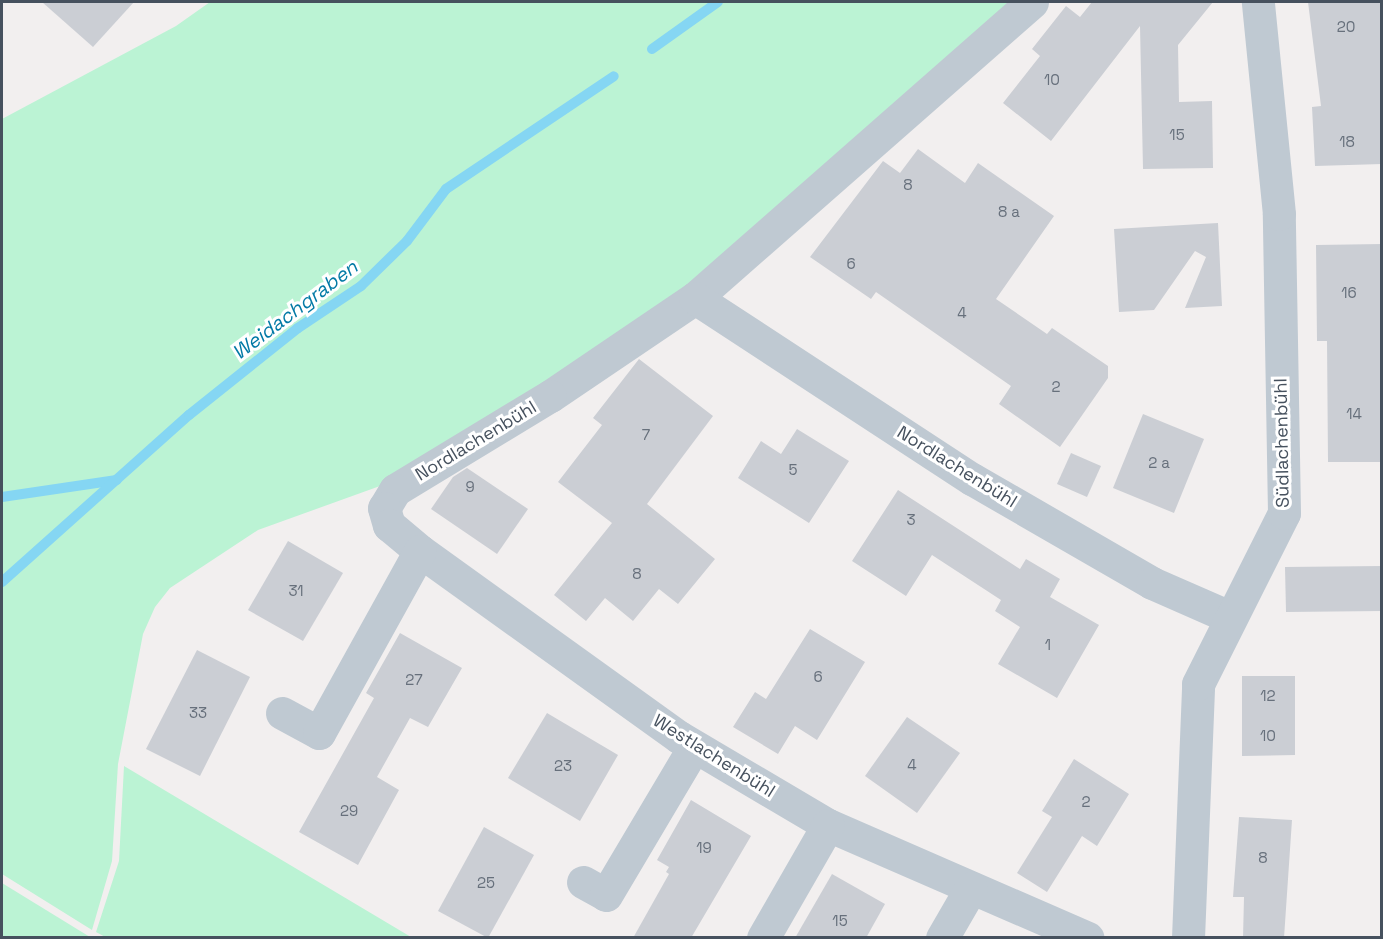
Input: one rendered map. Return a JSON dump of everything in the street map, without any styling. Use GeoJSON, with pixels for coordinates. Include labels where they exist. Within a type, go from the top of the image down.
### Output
{"type":"FeatureCollection","features":[{"type":"Feature","properties":{"kind":"street","name":"Nordlachenbühl"},"geometry":{"type":"LineString","coordinates":[[384,508],[395,489],[550,396],[695,298],[1032,2]]}},
{"type":"Feature","properties":{"kind":"street","name":"Südlachenbühl"},"geometry":{"type":"LineString","coordinates":[[1188,938],[1198,684],[1284,513],[1279,214],[1258,2]]}},
{"type":"Feature","properties":{"kind":"street","name":"Nordlachenbühl"},"geometry":{"type":"LineString","coordinates":[[695,298],[972,479],[1152,583],[1230,617]]}},
{"type":"Feature","properties":{"kind":"street","name":"Westlachenbühl"},"geometry":{"type":"LineString","coordinates":[[384,508],[389,525],[420,551],[694,747],[828,825],[1088,938]]}},
{"type":"Feature","properties":{"kind":"street"},"geometry":{"type":"LineString","coordinates":[[282,713],[319,733],[420,551]]}},
{"type":"Feature","properties":{"kind":"street"},"geometry":{"type":"LineString","coordinates":[[583,882],[606,895],[694,747]]}},
{"type":"Feature","properties":{"kind":"street"},"geometry":{"type":"LineString","coordinates":[[763,938],[828,825]]}},
{"type":"Feature","properties":{"kind":"street"},"geometry":{"type":"LineString","coordinates":[[942,938],[971,888]]}},
{"type":"Feature","properties":{"kind":"green space"},"geometry":{"type":"Polygon","coordinates":[[[210,2],[1022,2],[688,293],[380,486],[258,530],[170,588],[155,607],[143,634],[118,764],[112,861],[92,930],[2,874],[2,119],[176,26],[210,2]]]}},
{"type":"Feature","properties":{"kind":"green space"},"geometry":{"type":"Polygon","coordinates":[[[124,766],[411,937],[107,938],[96,932],[119,861],[124,766]]]}},
{"type":"Feature","properties":{"kind":"green space"},"geometry":{"type":"Polygon","coordinates":[[[2,883],[90,937],[2,937],[2,883]]]}},
{"type":"Feature","properties":{"kind":"building"},"geometry":{"type":"Polygon","coordinates":[[[42,2],[134,2],[93,47],[42,2]]]}},
{"type":"Feature","properties":{"kind":"building"},"geometry":{"type":"Polygon","coordinates":[[[1092,2],[1213,2],[1178,45],[1179,102],[1212,101],[1213,168],[1143,169],[1140,26],[1051,141],[1003,103],[1040,56],[1032,49],[1066,6],[1080,17],[1092,2]]]}},
{"type":"Feature","properties":{"kind":"building"},"geometry":{"type":"Polygon","coordinates":[[[1308,2],[1382,2],[1382,164],[1315,166],[1312,107],[1321,106],[1308,2]]]}},
{"type":"Feature","properties":{"kind":"building"},"geometry":{"type":"Polygon","coordinates":[[[918,149],[965,183],[978,163],[1054,216],[996,299],[1047,334],[1052,328],[1108,366],[1108,378],[1060,447],[999,404],[1011,386],[876,292],[871,299],[810,257],[883,161],[900,173],[918,149]]]}},
{"type":"Feature","properties":{"kind":"building"},"geometry":{"type":"Polygon","coordinates":[[[1218,223],[1222,306],[1185,308],[1206,257],[1195,251],[1154,310],[1119,312],[1114,229],[1218,223]]]}},
{"type":"Feature","properties":{"kind":"building"},"geometry":{"type":"Polygon","coordinates":[[[1382,244],[1382,462],[1328,462],[1327,341],[1317,341],[1316,245],[1382,244]]]}},
{"type":"Feature","properties":{"kind":"building"},"geometry":{"type":"Polygon","coordinates":[[[639,359],[713,416],[647,504],[715,559],[678,604],[659,589],[633,621],[605,598],[586,621],[554,595],[612,523],[558,482],[602,425],[593,418],[639,359]]]}},
{"type":"Feature","properties":{"kind":"building"},"geometry":{"type":"Polygon","coordinates":[[[1143,414],[1204,439],[1174,513],[1113,488],[1143,414]]]}},
{"type":"Feature","properties":{"kind":"building"},"geometry":{"type":"Polygon","coordinates":[[[797,429],[849,461],[809,523],[738,478],[761,441],[781,454],[797,429]]]}},
{"type":"Feature","properties":{"kind":"building"},"geometry":{"type":"Polygon","coordinates":[[[1071,453],[1101,466],[1087,497],[1057,484],[1071,453]]]}},
{"type":"Feature","properties":{"kind":"building"},"geometry":{"type":"Polygon","coordinates":[[[467,468],[528,509],[497,554],[431,509],[453,477],[467,468]]]}},
{"type":"Feature","properties":{"kind":"building"},"geometry":{"type":"Polygon","coordinates":[[[898,490],[1020,569],[1026,559],[1060,579],[1050,597],[1099,625],[1057,698],[998,664],[1020,627],[995,611],[1001,600],[932,555],[906,596],[852,561],[898,490]]]}},
{"type":"Feature","properties":{"kind":"building"},"geometry":{"type":"Polygon","coordinates":[[[288,541],[343,573],[303,641],[248,610],[288,541]]]}},
{"type":"Feature","properties":{"kind":"building"},"geometry":{"type":"Polygon","coordinates":[[[1382,566],[1382,611],[1286,612],[1285,567],[1382,566]]]}},
{"type":"Feature","properties":{"kind":"building"},"geometry":{"type":"Polygon","coordinates":[[[810,629],[865,662],[817,740],[795,726],[778,754],[733,727],[755,692],[766,699],[810,629]]]}},
{"type":"Feature","properties":{"kind":"building"},"geometry":{"type":"Polygon","coordinates":[[[400,633],[462,668],[428,727],[410,718],[377,777],[399,790],[358,865],[299,832],[374,698],[366,693],[400,633]]]}},
{"type":"Feature","properties":{"kind":"building"},"geometry":{"type":"Polygon","coordinates":[[[197,650],[250,677],[200,776],[146,749],[197,650]]]}},
{"type":"Feature","properties":{"kind":"building"},"geometry":{"type":"Polygon","coordinates":[[[1242,676],[1295,676],[1295,755],[1242,756],[1242,676]]]}},
{"type":"Feature","properties":{"kind":"building"},"geometry":{"type":"Polygon","coordinates":[[[547,713],[618,755],[580,821],[508,778],[547,713]]]}},
{"type":"Feature","properties":{"kind":"building"},"geometry":{"type":"Polygon","coordinates":[[[907,717],[960,753],[917,813],[865,776],[907,717]]]}},
{"type":"Feature","properties":{"kind":"building"},"geometry":{"type":"Polygon","coordinates":[[[1074,759],[1129,794],[1097,846],[1082,836],[1047,892],[1017,873],[1052,817],[1042,811],[1074,759]]]}},
{"type":"Feature","properties":{"kind":"building"},"geometry":{"type":"Polygon","coordinates":[[[691,800],[751,836],[691,938],[633,938],[669,874],[666,872],[669,867],[657,860],[691,800]]]}},
{"type":"Feature","properties":{"kind":"building"},"geometry":{"type":"Polygon","coordinates":[[[1239,817],[1292,820],[1284,938],[1243,938],[1244,897],[1233,897],[1239,817]]]}},
{"type":"Feature","properties":{"kind":"building"},"geometry":{"type":"Polygon","coordinates":[[[484,827],[534,855],[488,938],[438,911],[484,827]]]}},
{"type":"Feature","properties":{"kind":"building"},"geometry":{"type":"Polygon","coordinates":[[[832,874],[885,904],[866,938],[795,938],[832,874]]]}},
{"type":"Feature","properties":{"kind":"waterway","name":"Weidachgraben"},"geometry":{"type":"LineString","coordinates":[[652,49],[718,2]]}},
{"type":"Feature","properties":{"kind":"waterway","name":"Weidachgraben"},"geometry":{"type":"LineString","coordinates":[[2,582],[189,415],[298,328],[361,286],[407,241],[446,189],[614,76]]}},
{"type":"Feature","properties":{"kind":"waterway"},"geometry":{"type":"LineString","coordinates":[[2,497],[117,480]]}}]}
